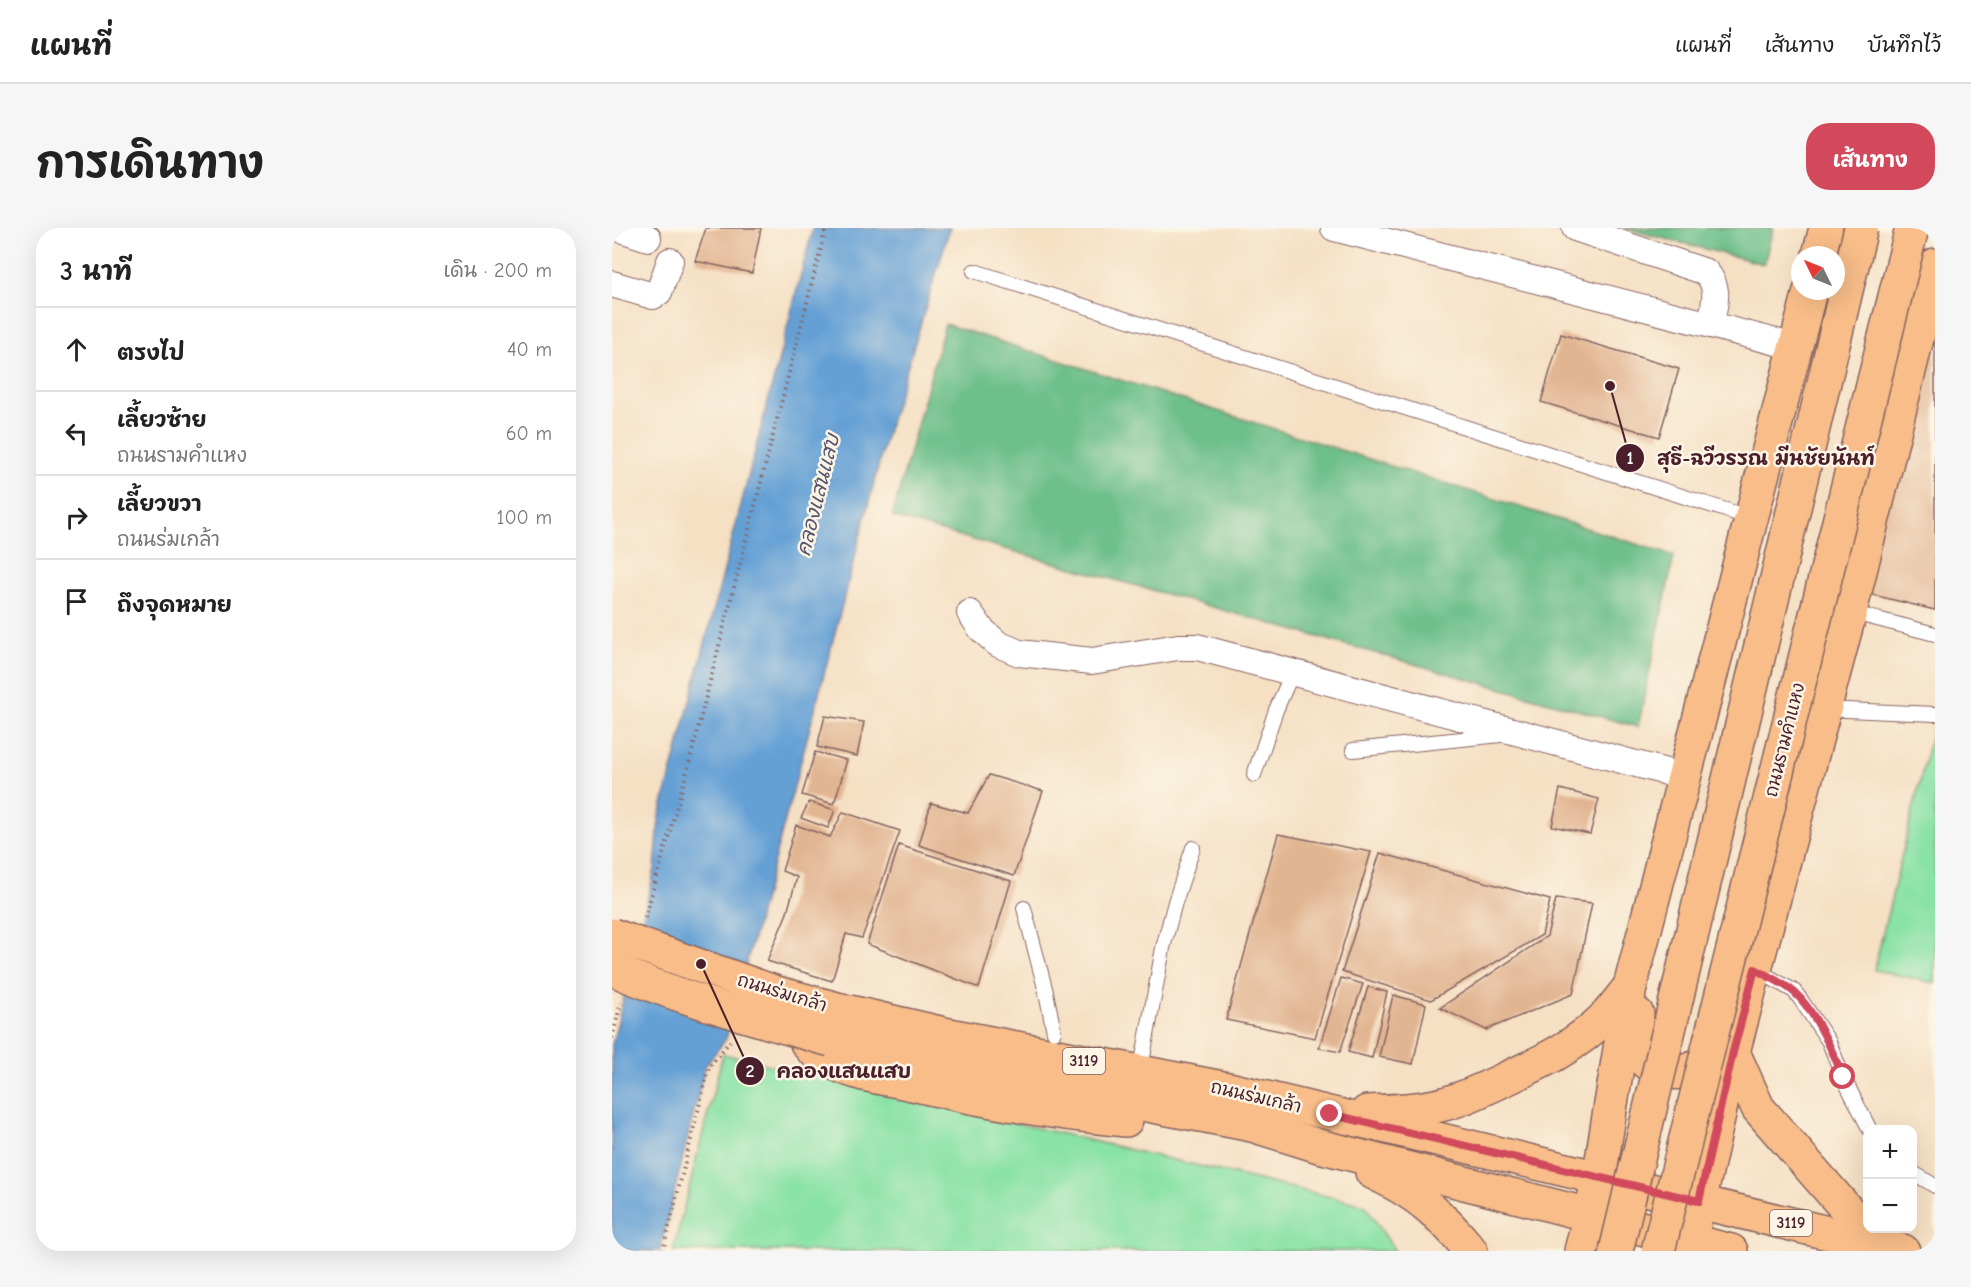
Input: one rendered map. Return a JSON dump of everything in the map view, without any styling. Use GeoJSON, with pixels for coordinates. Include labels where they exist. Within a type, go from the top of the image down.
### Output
{"type":"FeatureCollection","features":[{"type":"Feature","properties":{"kind":"main road"},"geometry":{"type":"LineString","coordinates":[[1821,246],[1826,228]]}},
{"type":"Feature","properties":{"kind":"main road"},"geometry":{"type":"LineString","coordinates":[[1616,1251],[1862,228]]}},
{"type":"Feature","properties":{"kind":"main road","name":"ถนนรามคำแหง"},"geometry":{"type":"LineString","coordinates":[[1658,1251],[1911,228]]}},
{"type":"Feature","properties":{"kind":"main road","name":"ถนนรามคำแหง"},"geometry":{"type":"LineString","coordinates":[[1690,1246],[1733,1052],[1850,612],[1935,265]]}},
{"type":"Feature","properties":{"kind":"main road"},"geometry":{"type":"LineString","coordinates":[[1581,1251],[1599,1178],[1630,987],[1808,300]]}},
{"type":"Feature","properties":{"kind":"main road","name":"ถนนร่มเกล้า"},"geometry":{"type":"LineString","coordinates":[[612,934],[777,993],[834,1025],[962,1070],[1252,1125],[1319,1146],[1590,1215],[1690,1246],[1731,1251]]}},
{"type":"Feature","properties":{"kind":"main road"},"geometry":{"type":"LineString","coordinates":[[1643,939],[1635,1035],[1638,1052],[1655,1069],[1675,1073],[1695,1068],[1709,1054],[1752,979]]}},
{"type":"Feature","properties":{"kind":"main road","name":"ถนนร่มเกล้า"},"geometry":{"type":"LineString","coordinates":[[612,969],[647,984],[754,1018],[950,1035],[1233,1090],[1893,1249]]}},
{"type":"Feature","properties":{"kind":"main road"},"geometry":{"type":"LineString","coordinates":[[1330,1114],[1406,1110],[1441,1105],[1477,1093],[1556,1054],[1584,1035],[1607,1015],[1630,987]]}},
{"type":"Feature","properties":{"kind":"main road"},"geometry":{"type":"LineString","coordinates":[[1211,1117],[1135,1121],[1082,1116],[967,1097],[864,1074],[837,1065],[813,1052],[802,1035],[797,1013],[804,997],[815,990],[840,989],[979,1021],[1092,1040],[1233,1090]]}},
{"type":"Feature","properties":{"kind":"main road"},"geometry":{"type":"LineString","coordinates":[[1733,1052],[1758,1108],[1849,1212],[1893,1249]]}},
{"type":"Feature","properties":{"kind":"main road"},"geometry":{"type":"LineString","coordinates":[[1319,1146],[1417,1196],[1437,1213],[1471,1251]]}},
{"type":"Feature","properties":{"kind":"street"},"geometry":{"type":"LineString","coordinates":[[617,228],[648,238]]}},
{"type":"Feature","properties":{"kind":"street"},"geometry":{"type":"LineString","coordinates":[[1337,228],[1796,346]]}},
{"type":"Feature","properties":{"kind":"street"},"geometry":{"type":"LineString","coordinates":[[1575,228],[1706,272],[1713,280],[1716,290],[1711,324]]}},
{"type":"Feature","properties":{"kind":"street"},"geometry":{"type":"LineString","coordinates":[[612,284],[653,296],[659,292],[670,261]]}},
{"type":"Feature","properties":{"kind":"street"},"geometry":{"type":"LineString","coordinates":[[970,613],[982,630],[998,644],[1019,653],[1092,661],[1178,647],[1197,647],[1685,777]]}},
{"type":"Feature","properties":{"kind":"lane"},"geometry":{"type":"LineString","coordinates":[[974,271],[1751,518]]}},
{"type":"Feature","properties":{"kind":"lane"},"geometry":{"type":"LineString","coordinates":[[1850,612],[1935,634]]}},
{"type":"Feature","properties":{"kind":"lane"},"geometry":{"type":"LineString","coordinates":[[1254,775],[1276,710],[1293,671]]}},
{"type":"Feature","properties":{"kind":"lane"},"geometry":{"type":"LineString","coordinates":[[1824,709],[1935,714]]}},
{"type":"Feature","properties":{"kind":"lane"},"geometry":{"type":"LineString","coordinates":[[1353,750],[1518,733]]}},
{"type":"Feature","properties":{"kind":"lane"},"geometry":{"type":"LineString","coordinates":[[1143,1058],[1163,948],[1193,848]]}},
{"type":"Feature","properties":{"kind":"lane"},"geometry":{"type":"LineString","coordinates":[[1024,908],[1054,1032]]}},
{"type":"Feature","properties":{"kind":"lane"},"geometry":{"type":"LineString","coordinates":[[1752,979],[1794,992],[1801,1000],[1829,1042],[1847,1086],[1867,1125]]}},
{"type":"Feature","properties":{"kind":"lane"},"geometry":{"type":"LineString","coordinates":[[1917,1175],[1935,1186]]}},
{"type":"Feature","properties":{"kind":"path"},"geometry":{"type":"LineString","coordinates":[[644,919],[687,771],[826,228]]}},
{"type":"Feature","properties":{"kind":"path"},"geometry":{"type":"LineString","coordinates":[[612,1038],[621,999]]}},
{"type":"Feature","properties":{"kind":"path"},"geometry":{"type":"LineString","coordinates":[[663,1251],[709,1067],[728,1043],[754,1018]]}},
{"type":"Feature","properties":{"kind":"green space"},"geometry":{"type":"Polygon","coordinates":[[[1623,228],[1773,228],[1764,264],[1623,228]]]}},
{"type":"Feature","properties":{"kind":"green space"},"geometry":{"type":"Polygon","coordinates":[[[945,324],[1674,556],[1638,727],[892,517],[945,324]]]}},
{"type":"Feature","properties":{"kind":"green space"},"geometry":{"type":"Polygon","coordinates":[[[1935,719],[1935,983],[1874,970],[1935,719]]]}},
{"type":"Feature","properties":{"kind":"green space"},"geometry":{"type":"Polygon","coordinates":[[[723,1054],[1365,1205],[1395,1251],[673,1251],[723,1054]]]}},
{"type":"Feature","properties":{"kind":"water"},"geometry":{"type":"Polygon","coordinates":[[[813,228],[950,228],[887,433],[726,1039],[705,1066],[660,1251],[612,1251],[612,1045],[655,869],[659,820],[813,228]]]}},
{"type":"Feature","properties":{"kind":"building"},"geometry":{"type":"Polygon","coordinates":[[[706,228],[761,228],[752,273],[695,261],[706,228]]]}},
{"type":"Feature","properties":{"kind":"building"},"geometry":{"type":"Polygon","coordinates":[[[1935,301],[1935,610],[1865,593],[1935,301]]]}},
{"type":"Feature","properties":{"kind":"building"},"geometry":{"type":"Polygon","coordinates":[[[1561,334],[1679,369],[1659,437],[1541,402],[1561,334]]]}},
{"type":"Feature","properties":{"kind":"building"},"geometry":{"type":"Polygon","coordinates":[[[825,716],[864,722],[857,756],[817,747],[825,716]]]}},
{"type":"Feature","properties":{"kind":"building"},"geometry":{"type":"Polygon","coordinates":[[[815,752],[847,760],[834,804],[802,795],[815,752]]]}},
{"type":"Feature","properties":{"kind":"building"},"geometry":{"type":"Polygon","coordinates":[[[989,775],[1043,791],[1014,876],[919,845],[931,803],[968,813],[989,775]]]}},
{"type":"Feature","properties":{"kind":"building"},"geometry":{"type":"Polygon","coordinates":[[[1560,789],[1599,799],[1590,834],[1552,826],[1560,789]]]}},
{"type":"Feature","properties":{"kind":"building"},"geometry":{"type":"Polygon","coordinates":[[[809,802],[835,810],[828,828],[801,818],[809,802]]]}},
{"type":"Feature","properties":{"kind":"building"},"geometry":{"type":"Polygon","coordinates":[[[843,812],[900,831],[862,938],[846,934],[832,981],[767,961],[787,913],[797,877],[782,871],[796,825],[830,837],[843,812]]]}},
{"type":"Feature","properties":{"kind":"building"},"geometry":{"type":"Polygon","coordinates":[[[1278,834],[1371,852],[1315,1038],[1226,1020],[1278,834]]]}},
{"type":"Feature","properties":{"kind":"building"},"geometry":{"type":"Polygon","coordinates":[[[899,845],[1011,881],[979,988],[867,944],[899,845]]]}},
{"type":"Feature","properties":{"kind":"building"},"geometry":{"type":"Polygon","coordinates":[[[1380,853],[1550,900],[1542,935],[1431,1000],[1342,972],[1380,853]]]}},
{"type":"Feature","properties":{"kind":"building"},"geometry":{"type":"Polygon","coordinates":[[[1556,899],[1592,903],[1573,994],[1486,1030],[1440,1008],[1547,936],[1556,899]]]}},
{"type":"Feature","properties":{"kind":"building"},"geometry":{"type":"Polygon","coordinates":[[[1341,978],[1363,984],[1340,1052],[1319,1048],[1341,978]]]}},
{"type":"Feature","properties":{"kind":"building"},"geometry":{"type":"Polygon","coordinates":[[[1368,987],[1387,992],[1372,1058],[1348,1052],[1368,987]]]}},
{"type":"Feature","properties":{"kind":"building"},"geometry":{"type":"Polygon","coordinates":[[[1393,995],[1426,1004],[1413,1064],[1379,1057],[1393,995]]]}},
{"type":"Feature","properties":{"kind":"place","name":"สุธี-ฉวีวรรณ มีนชัยนันท์"},"geometry":{"type":"Point","coordinates":[1610,386]}},
{"type":"Feature","properties":{"kind":"place","name":"คลองแสนแสบ"},"geometry":{"type":"Point","coordinates":[701,964]}},
{"type":"Feature","properties":{"kind":"route"},"geometry":{"type":"LineString","coordinates":[[1330,1114],[1699,1201],[1733,1052],[1755,969],[1794,992],[1801,1000],[1829,1042],[1843,1077]]}}]}
